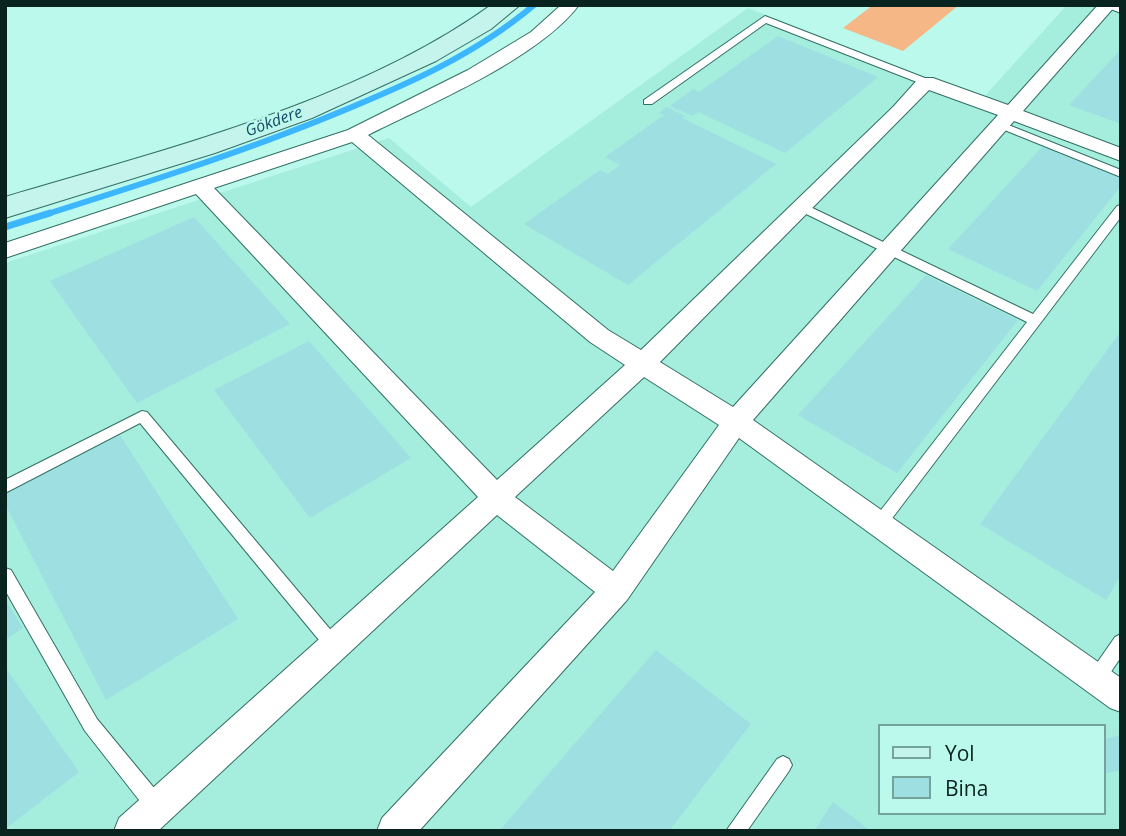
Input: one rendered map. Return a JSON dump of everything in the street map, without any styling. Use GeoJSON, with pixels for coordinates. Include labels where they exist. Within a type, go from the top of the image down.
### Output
{"type":"FeatureCollection","features":[{"type":"Feature","properties":{"kind":"main road"},"geometry":{"type":"LineString","coordinates":[[5,208],[170,159],[281,122],[355,91],[432,53],[508,5]]}},
{"type":"Feature","properties":{"kind":"street"},"geometry":{"type":"LineString","coordinates":[[5,251],[355,134],[475,74],[537,36],[571,5]]}},
{"type":"Feature","properties":{"kind":"street"},"geometry":{"type":"LineString","coordinates":[[395,831],[616,591],[736,422],[1108,5]]}},
{"type":"Feature","properties":{"kind":"street"},"geometry":{"type":"LineString","coordinates":[[132,831],[642,364],[926,82],[1006,119],[1121,155]]}},
{"type":"Feature","properties":{"kind":"street"},"geometry":{"type":"LineString","coordinates":[[355,134],[598,336],[736,422],[1121,697]]}},
{"type":"Feature","properties":{"kind":"street"},"geometry":{"type":"LineString","coordinates":[[201,187],[496,498],[616,591]]}},
{"type":"Feature","properties":{"kind":"lane"},"geometry":{"type":"LineString","coordinates":[[1108,5],[1121,10]]}},
{"type":"Feature","properties":{"kind":"lane"},"geometry":{"type":"LineString","coordinates":[[648,103],[765,19],[926,82]]}},
{"type":"Feature","properties":{"kind":"lane"},"geometry":{"type":"LineString","coordinates":[[1006,119],[1121,174]]}},
{"type":"Feature","properties":{"kind":"lane"},"geometry":{"type":"LineString","coordinates":[[802,207],[1036,321]]}},
{"type":"Feature","properties":{"kind":"lane"},"geometry":{"type":"LineString","coordinates":[[878,524],[1121,209]]}},
{"type":"Feature","properties":{"kind":"lane"},"geometry":{"type":"LineString","coordinates":[[5,487],[142,416],[334,646]]}},
{"type":"Feature","properties":{"kind":"lane"},"geometry":{"type":"LineString","coordinates":[[5,575],[90,725],[157,808]]}},
{"type":"Feature","properties":{"kind":"lane"},"geometry":{"type":"LineString","coordinates":[[1096,679],[1121,642]]}},
{"type":"Feature","properties":{"kind":"lane"},"geometry":{"type":"LineString","coordinates":[[735,831],[783,765]]}},
{"type":"Feature","properties":{"kind":"shaded area"},"geometry":{"type":"Polygon","coordinates":[[[873,5],[959,5],[903,51],[843,28],[873,5]]]}},
{"type":"Feature","properties":{"kind":"shaded area"},"geometry":{"type":"Polygon","coordinates":[[[1067,5],[1121,5],[1121,831],[5,831],[5,263],[389,138],[471,207],[748,8],[982,99],[1067,5]]]}},
{"type":"Feature","properties":{"kind":"building"},"geometry":{"type":"Polygon","coordinates":[[[778,36],[878,77],[785,153],[698,112],[692,116],[670,106],[693,89],[699,92],[778,36]]]}},
{"type":"Feature","properties":{"kind":"building"},"geometry":{"type":"Polygon","coordinates":[[[1121,49],[1121,124],[1069,105],[1121,49]]]}},
{"type":"Feature","properties":{"kind":"building"},"geometry":{"type":"Polygon","coordinates":[[[667,107],[685,116],[682,118],[776,164],[628,285],[524,224],[600,170],[608,174],[620,165],[605,157],[664,115],[659,113],[667,107]]]}},
{"type":"Feature","properties":{"kind":"building"},"geometry":{"type":"Polygon","coordinates":[[[1044,145],[1121,176],[1121,186],[1037,291],[948,249],[1044,145]]]}},
{"type":"Feature","properties":{"kind":"building"},"geometry":{"type":"Polygon","coordinates":[[[194,217],[290,324],[137,403],[50,281],[194,217]]]}},
{"type":"Feature","properties":{"kind":"building"},"geometry":{"type":"Polygon","coordinates":[[[926,275],[1018,320],[897,473],[798,415],[926,275]]]}},
{"type":"Feature","properties":{"kind":"building"},"geometry":{"type":"Polygon","coordinates":[[[1121,331],[1121,575],[1106,600],[980,524],[1121,331]]]}},
{"type":"Feature","properties":{"kind":"building"},"geometry":{"type":"Polygon","coordinates":[[[309,341],[411,458],[310,518],[214,390],[309,341]]]}},
{"type":"Feature","properties":{"kind":"building"},"geometry":{"type":"Polygon","coordinates":[[[120,435],[238,619],[106,700],[5,504],[5,494],[120,435]]]}},
{"type":"Feature","properties":{"kind":"building"},"geometry":{"type":"Polygon","coordinates":[[[5,599],[23,628],[5,640],[5,599]]]}},
{"type":"Feature","properties":{"kind":"building"},"geometry":{"type":"Polygon","coordinates":[[[656,650],[751,724],[669,831],[499,831],[656,650]]]}},
{"type":"Feature","properties":{"kind":"building"},"geometry":{"type":"Polygon","coordinates":[[[5,667],[79,772],[5,829],[5,667]]]}},
{"type":"Feature","properties":{"kind":"building"},"geometry":{"type":"Polygon","coordinates":[[[1121,735],[1121,770],[1105,774],[1105,739],[1121,735]]]}},
{"type":"Feature","properties":{"kind":"building"},"geometry":{"type":"Polygon","coordinates":[[[833,802],[871,831],[814,831],[833,802]]]}},
{"type":"Feature","properties":{"kind":"waterway","name":"Gökdere"},"geometry":{"type":"LineString","coordinates":[[44,215],[227,155],[362,103],[464,54],[534,5]]}},
{"type":"Feature","properties":{"kind":"waterway","name":"Gökdere"},"geometry":{"type":"LineString","coordinates":[[5,227],[50,213]]}}]}
